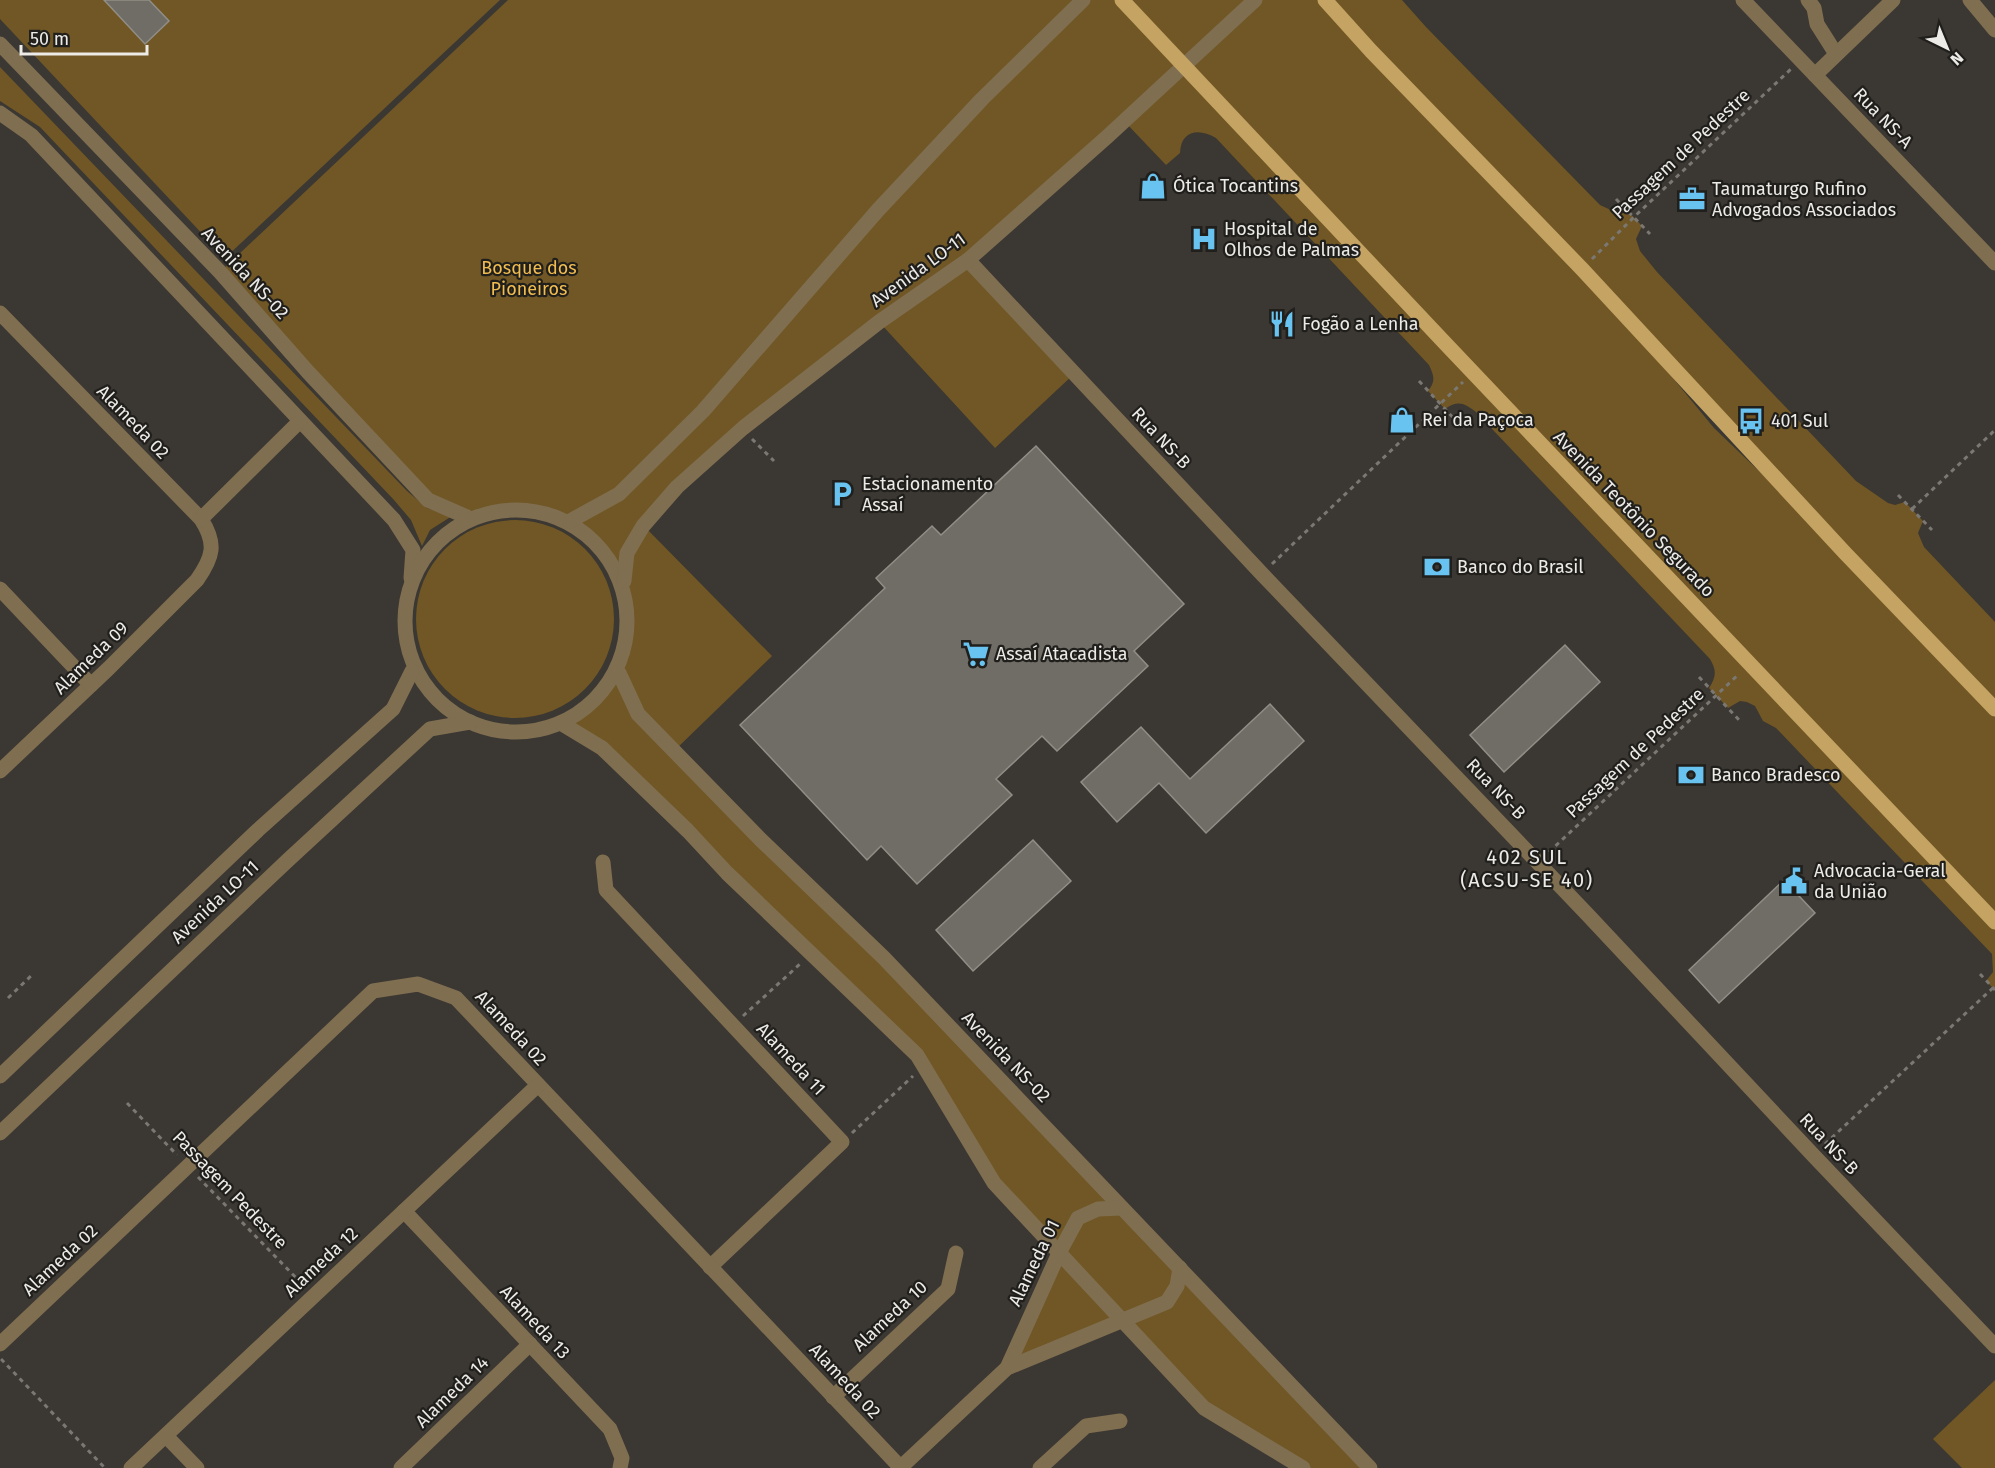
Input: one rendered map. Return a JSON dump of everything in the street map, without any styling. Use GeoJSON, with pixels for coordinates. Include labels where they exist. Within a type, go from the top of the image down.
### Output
{"type":"FeatureCollection","features":[{"type":"Feature","properties":{"kind":"main road","name":"Avenida Teotônio Segurado"},"geometry":{"type":"LineString","coordinates":[[1122,0],[1995,922]]}},
{"type":"Feature","properties":{"kind":"main road"},"geometry":{"type":"LineString","coordinates":[[1325,0],[1371,51],[1582,269],[1836,544],[1995,709]]}},
{"type":"Feature","properties":{"kind":"street"},"geometry":{"type":"LineString","coordinates":[[570,521],[619,494],[703,411],[878,210],[982,99],[1083,0]]}},
{"type":"Feature","properties":{"kind":"street","name":"Avenida LO-11"},"geometry":{"type":"LineString","coordinates":[[619,673],[628,624],[624,581],[627,554],[643,525],[677,487],[752,421],[879,322],[968,260],[1108,136],[1255,0]]}},
{"type":"Feature","properties":{"kind":"street","name":"Rua NS-A"},"geometry":{"type":"LineString","coordinates":[[1743,0],[1995,263]]}},
{"type":"Feature","properties":{"kind":"street"},"geometry":{"type":"LineString","coordinates":[[1808,0],[1814,8],[1817,24],[1836,54]]}},
{"type":"Feature","properties":{"kind":"street"},"geometry":{"type":"LineString","coordinates":[[1815,75],[1893,0]]}},
{"type":"Feature","properties":{"kind":"street"},"geometry":{"type":"LineString","coordinates":[[1970,0],[1995,30]]}},
{"type":"Feature","properties":{"kind":"street","name":"Avenida NS-02"},"geometry":{"type":"LineString","coordinates":[[0,44],[220,272],[308,372],[428,500],[467,517]]}},
{"type":"Feature","properties":{"kind":"street"},"geometry":{"type":"LineString","coordinates":[[0,113],[31,135],[394,520],[412,550],[411,578],[402,629],[412,671],[438,703],[470,722],[500,730],[530,730],[564,725],[619,673]]}},
{"type":"Feature","properties":{"kind":"street","name":"Rua NS-B"},"geometry":{"type":"LineString","coordinates":[[968,260],[1262,574],[1538,862],[1995,1346]]}},
{"type":"Feature","properties":{"kind":"street","name":"Alameda 02"},"geometry":{"type":"LineString","coordinates":[[0,313],[201,519],[211,534],[212,548],[205,568]]}},
{"type":"Feature","properties":{"kind":"street"},"geometry":{"type":"LineString","coordinates":[[201,519],[300,421]]}},
{"type":"Feature","properties":{"kind":"street"},"geometry":{"type":"LineString","coordinates":[[411,578],[430,552],[467,517],[530,510],[570,521],[596,544],[624,581]]}},
{"type":"Feature","properties":{"kind":"street","name":"Alameda 09"},"geometry":{"type":"LineString","coordinates":[[0,771],[91,685],[197,580],[205,568]]}},
{"type":"Feature","properties":{"kind":"street"},"geometry":{"type":"LineString","coordinates":[[0,589],[91,685]]}},
{"type":"Feature","properties":{"kind":"street","name":"Avenida LO-11"},"geometry":{"type":"LineString","coordinates":[[0,1076],[258,830],[393,709],[412,671]]}},
{"type":"Feature","properties":{"kind":"street","name":"Avenida NS-02"},"geometry":{"type":"LineString","coordinates":[[619,673],[638,714],[760,840],[884,958],[1370,1468]]}},
{"type":"Feature","properties":{"kind":"street","name":"Avenida LO-11"},"geometry":{"type":"LineString","coordinates":[[0,1133],[430,729],[470,722]]}},
{"type":"Feature","properties":{"kind":"street"},"geometry":{"type":"LineString","coordinates":[[564,725],[602,748],[916,1055],[994,1183],[1203,1408],[1303,1468]]}},
{"type":"Feature","properties":{"kind":"street","name":"Alameda 11"},"geometry":{"type":"LineString","coordinates":[[603,862],[606,890],[842,1142]]}},
{"type":"Feature","properties":{"kind":"street","name":"Alameda 02"},"geometry":{"type":"LineString","coordinates":[[0,1344],[373,991],[418,984],[456,998],[900,1468]]}},
{"type":"Feature","properties":{"kind":"street","name":"Alameda 12"},"geometry":{"type":"LineString","coordinates":[[131,1468],[538,1085]]}},
{"type":"Feature","properties":{"kind":"street"},"geometry":{"type":"LineString","coordinates":[[710,1267],[842,1142]]}},
{"type":"Feature","properties":{"kind":"street","name":"Alameda 01"},"geometry":{"type":"LineString","coordinates":[[1006,1368],[1059,1253],[1078,1218],[1098,1209],[1122,1208]]}},
{"type":"Feature","properties":{"kind":"street","name":"Alameda 13"},"geometry":{"type":"LineString","coordinates":[[404,1211],[610,1429],[622,1458],[620,1468]]}},
{"type":"Feature","properties":{"kind":"street","name":"Alameda 10"},"geometry":{"type":"LineString","coordinates":[[833,1397],[948,1289],[956,1253]]}},
{"type":"Feature","properties":{"kind":"street","name":"Alameda 01"},"geometry":{"type":"LineString","coordinates":[[900,1468],[1006,1368],[1167,1302],[1177,1286],[1180,1268]]}},
{"type":"Feature","properties":{"kind":"street","name":"Alameda 14"},"geometry":{"type":"LineString","coordinates":[[401,1468],[530,1344]]}},
{"type":"Feature","properties":{"kind":"street"},"geometry":{"type":"LineString","coordinates":[[1041,1468],[1086,1426],[1120,1420]]}},
{"type":"Feature","properties":{"kind":"street"},"geometry":{"type":"LineString","coordinates":[[166,1436],[197,1468]]}},
{"type":"Feature","properties":{"kind":"path","name":"Passagem de Pedestre"},"geometry":{"type":"LineString","coordinates":[[1582,269],[1800,60]]}},
{"type":"Feature","properties":{"kind":"path"},"geometry":{"type":"LineString","coordinates":[[1617,199],[1650,234]]}},
{"type":"Feature","properties":{"kind":"path"},"geometry":{"type":"LineString","coordinates":[[1262,574],[1473,372]]}},
{"type":"Feature","properties":{"kind":"path"},"geometry":{"type":"LineString","coordinates":[[1419,381],[1458,423]]}},
{"type":"Feature","properties":{"kind":"path"},"geometry":{"type":"LineString","coordinates":[[1912,509],[1995,430]]}},
{"type":"Feature","properties":{"kind":"path"},"geometry":{"type":"LineString","coordinates":[[750,437],[774,461]]}},
{"type":"Feature","properties":{"kind":"path"},"geometry":{"type":"LineString","coordinates":[[1898,495],[1932,530]]}},
{"type":"Feature","properties":{"kind":"path","name":"Passagem de Pedestre"},"geometry":{"type":"LineString","coordinates":[[1538,862],[1749,664]]}},
{"type":"Feature","properties":{"kind":"path"},"geometry":{"type":"LineString","coordinates":[[1699,677],[1739,720]]}},
{"type":"Feature","properties":{"kind":"path"},"geometry":{"type":"LineString","coordinates":[[733,1026],[811,953]]}},
{"type":"Feature","properties":{"kind":"path"},"geometry":{"type":"LineString","coordinates":[[8,998],[33,974]]}},
{"type":"Feature","properties":{"kind":"path"},"geometry":{"type":"LineString","coordinates":[[1813,1155],[1994,988],[1980,974]]}},
{"type":"Feature","properties":{"kind":"path"},"geometry":{"type":"LineString","coordinates":[[842,1142],[924,1066]]}},
{"type":"Feature","properties":{"kind":"path","name":"Passagem Pedestre"},"geometry":{"type":"LineString","coordinates":[[127,1103],[314,1296]]}},
{"type":"Feature","properties":{"kind":"path"},"geometry":{"type":"LineString","coordinates":[[0,1358],[105,1468]]}},
{"type":"Feature","properties":{"kind":"green space"},"geometry":{"type":"Polygon","coordinates":[[[0,0],[500,0],[225,258],[0,19],[0,0]]]}},
{"type":"Feature","properties":{"kind":"green space","name":"Bosque dos Pioneiros"},"geometry":{"type":"Polygon","coordinates":[[[508,0],[1402,0],[1600,205],[1613,211],[1624,207],[1642,226],[1636,239],[1640,251],[1657,272],[1856,481],[1888,503],[1895,505],[1905,502],[1923,521],[1918,533],[1924,547],[1995,622],[1995,990],[1986,981],[1993,972],[1992,954],[1776,728],[1763,721],[1755,706],[1740,701],[1728,708],[1709,688],[1715,674],[1710,659],[1476,412],[1461,404],[1454,404],[1445,409],[1428,391],[1433,378],[1429,365],[1216,138],[1203,133],[1192,133],[1181,145],[1180,153],[1166,165],[1124,121],[968,260],[1074,374],[995,448],[881,324],[743,428],[643,525],[772,656],[675,750],[1370,1468],[1303,1468],[1204,1408],[1122,1321],[1007,1368],[1059,1253],[994,1183],[917,1055],[649,793],[564,725],[619,673],[628,624],[624,581],[596,544],[570,521],[529,510],[467,517],[428,500],[220,272],[508,0]],[[1607,298],[1714,428],[1837,546],[1607,298]]]}},
{"type":"Feature","properties":{"kind":"green space"},"geometry":{"type":"Polygon","coordinates":[[[0,67],[407,491],[427,508],[452,516],[430,530],[422,546],[411,520],[394,500],[40,127],[0,101],[0,67]]]}},
{"type":"Feature","properties":{"kind":"green space"},"geometry":{"type":"Polygon","coordinates":[[[505,520],[525,520],[553,527],[578,542],[592,556],[607,581],[614,609],[614,629],[607,657],[592,682],[578,696],[544,714],[525,718],[505,718],[477,711],[452,696],[438,682],[420,648],[416,629],[416,609],[423,581],[438,556],[452,542],[486,524],[505,520]]]}},
{"type":"Feature","properties":{"kind":"green space"},"geometry":{"type":"Polygon","coordinates":[[[1995,1380],[1995,1468],[1962,1468],[1933,1439],[1995,1380]]]}},
{"type":"Feature","properties":{"kind":"building"},"geometry":{"type":"Polygon","coordinates":[[[104,0],[149,0],[169,21],[145,44],[104,0]]]}},
{"type":"Feature","properties":{"kind":"building","name":"Assaí Atacadista"},"geometry":{"type":"Polygon","coordinates":[[[1036,446],[1184,604],[1134,651],[1148,666],[1057,751],[1042,736],[996,779],[1012,795],[917,884],[881,846],[867,860],[740,725],[885,588],[876,578],[932,526],[941,535],[1036,446]]]}},
{"type":"Feature","properties":{"kind":"building"},"geometry":{"type":"Polygon","coordinates":[[[1565,645],[1600,682],[1504,772],[1470,735],[1565,645]]]}},
{"type":"Feature","properties":{"kind":"building"},"geometry":{"type":"Polygon","coordinates":[[[1270,704],[1304,741],[1206,833],[1159,783],[1117,822],[1081,782],[1141,727],[1190,779],[1270,704]]]}},
{"type":"Feature","properties":{"kind":"building"},"geometry":{"type":"Polygon","coordinates":[[[1033,840],[1071,881],[973,971],[936,930],[1033,840]]]}},
{"type":"Feature","properties":{"kind":"building"},"geometry":{"type":"Polygon","coordinates":[[[1784,880],[1815,913],[1719,1003],[1689,970],[1784,880]]]}},
{"type":"Feature","properties":{"kind":"place","name":"Ótica Tocantins"},"geometry":{"type":"Point","coordinates":[1153,186]}},
{"type":"Feature","properties":{"kind":"place","name":"Taumaturgo Rufino Advogados Associados"},"geometry":{"type":"Point","coordinates":[1692,199]}},
{"type":"Feature","properties":{"kind":"place","name":"Hospital de Olhos de Palmas"},"geometry":{"type":"Point","coordinates":[1204,239]}},
{"type":"Feature","properties":{"kind":"place","name":"Fogão a Lenha"},"geometry":{"type":"Point","coordinates":[1282,324]}},
{"type":"Feature","properties":{"kind":"place","name":"Rei da Paçoca"},"geometry":{"type":"Point","coordinates":[1402,420]}},
{"type":"Feature","properties":{"kind":"place","name":"401 Sul"},"geometry":{"type":"Point","coordinates":[1751,421]}},
{"type":"Feature","properties":{"kind":"place","name":"Estacionamento Assaí"},"geometry":{"type":"Point","coordinates":[842,494]}},
{"type":"Feature","properties":{"kind":"place","name":"Banco do Brasil"},"geometry":{"type":"Point","coordinates":[1437,567]}},
{"type":"Feature","properties":{"kind":"place","name":"Assaí Atacadista"},"geometry":{"type":"Point","coordinates":[976,654]}},
{"type":"Feature","properties":{"kind":"place","name":"Banco Bradesco"},"geometry":{"type":"Point","coordinates":[1691,775]}},
{"type":"Feature","properties":{"kind":"place","name":"Advocacia-Geral da União"},"geometry":{"type":"Point","coordinates":[1794,881]}},
{"type":"Feature","properties":{"kind":"district","name":"402 SUL (ACSU-SE 40)"},"geometry":{"type":"Point","coordinates":[1527,868]}}]}
